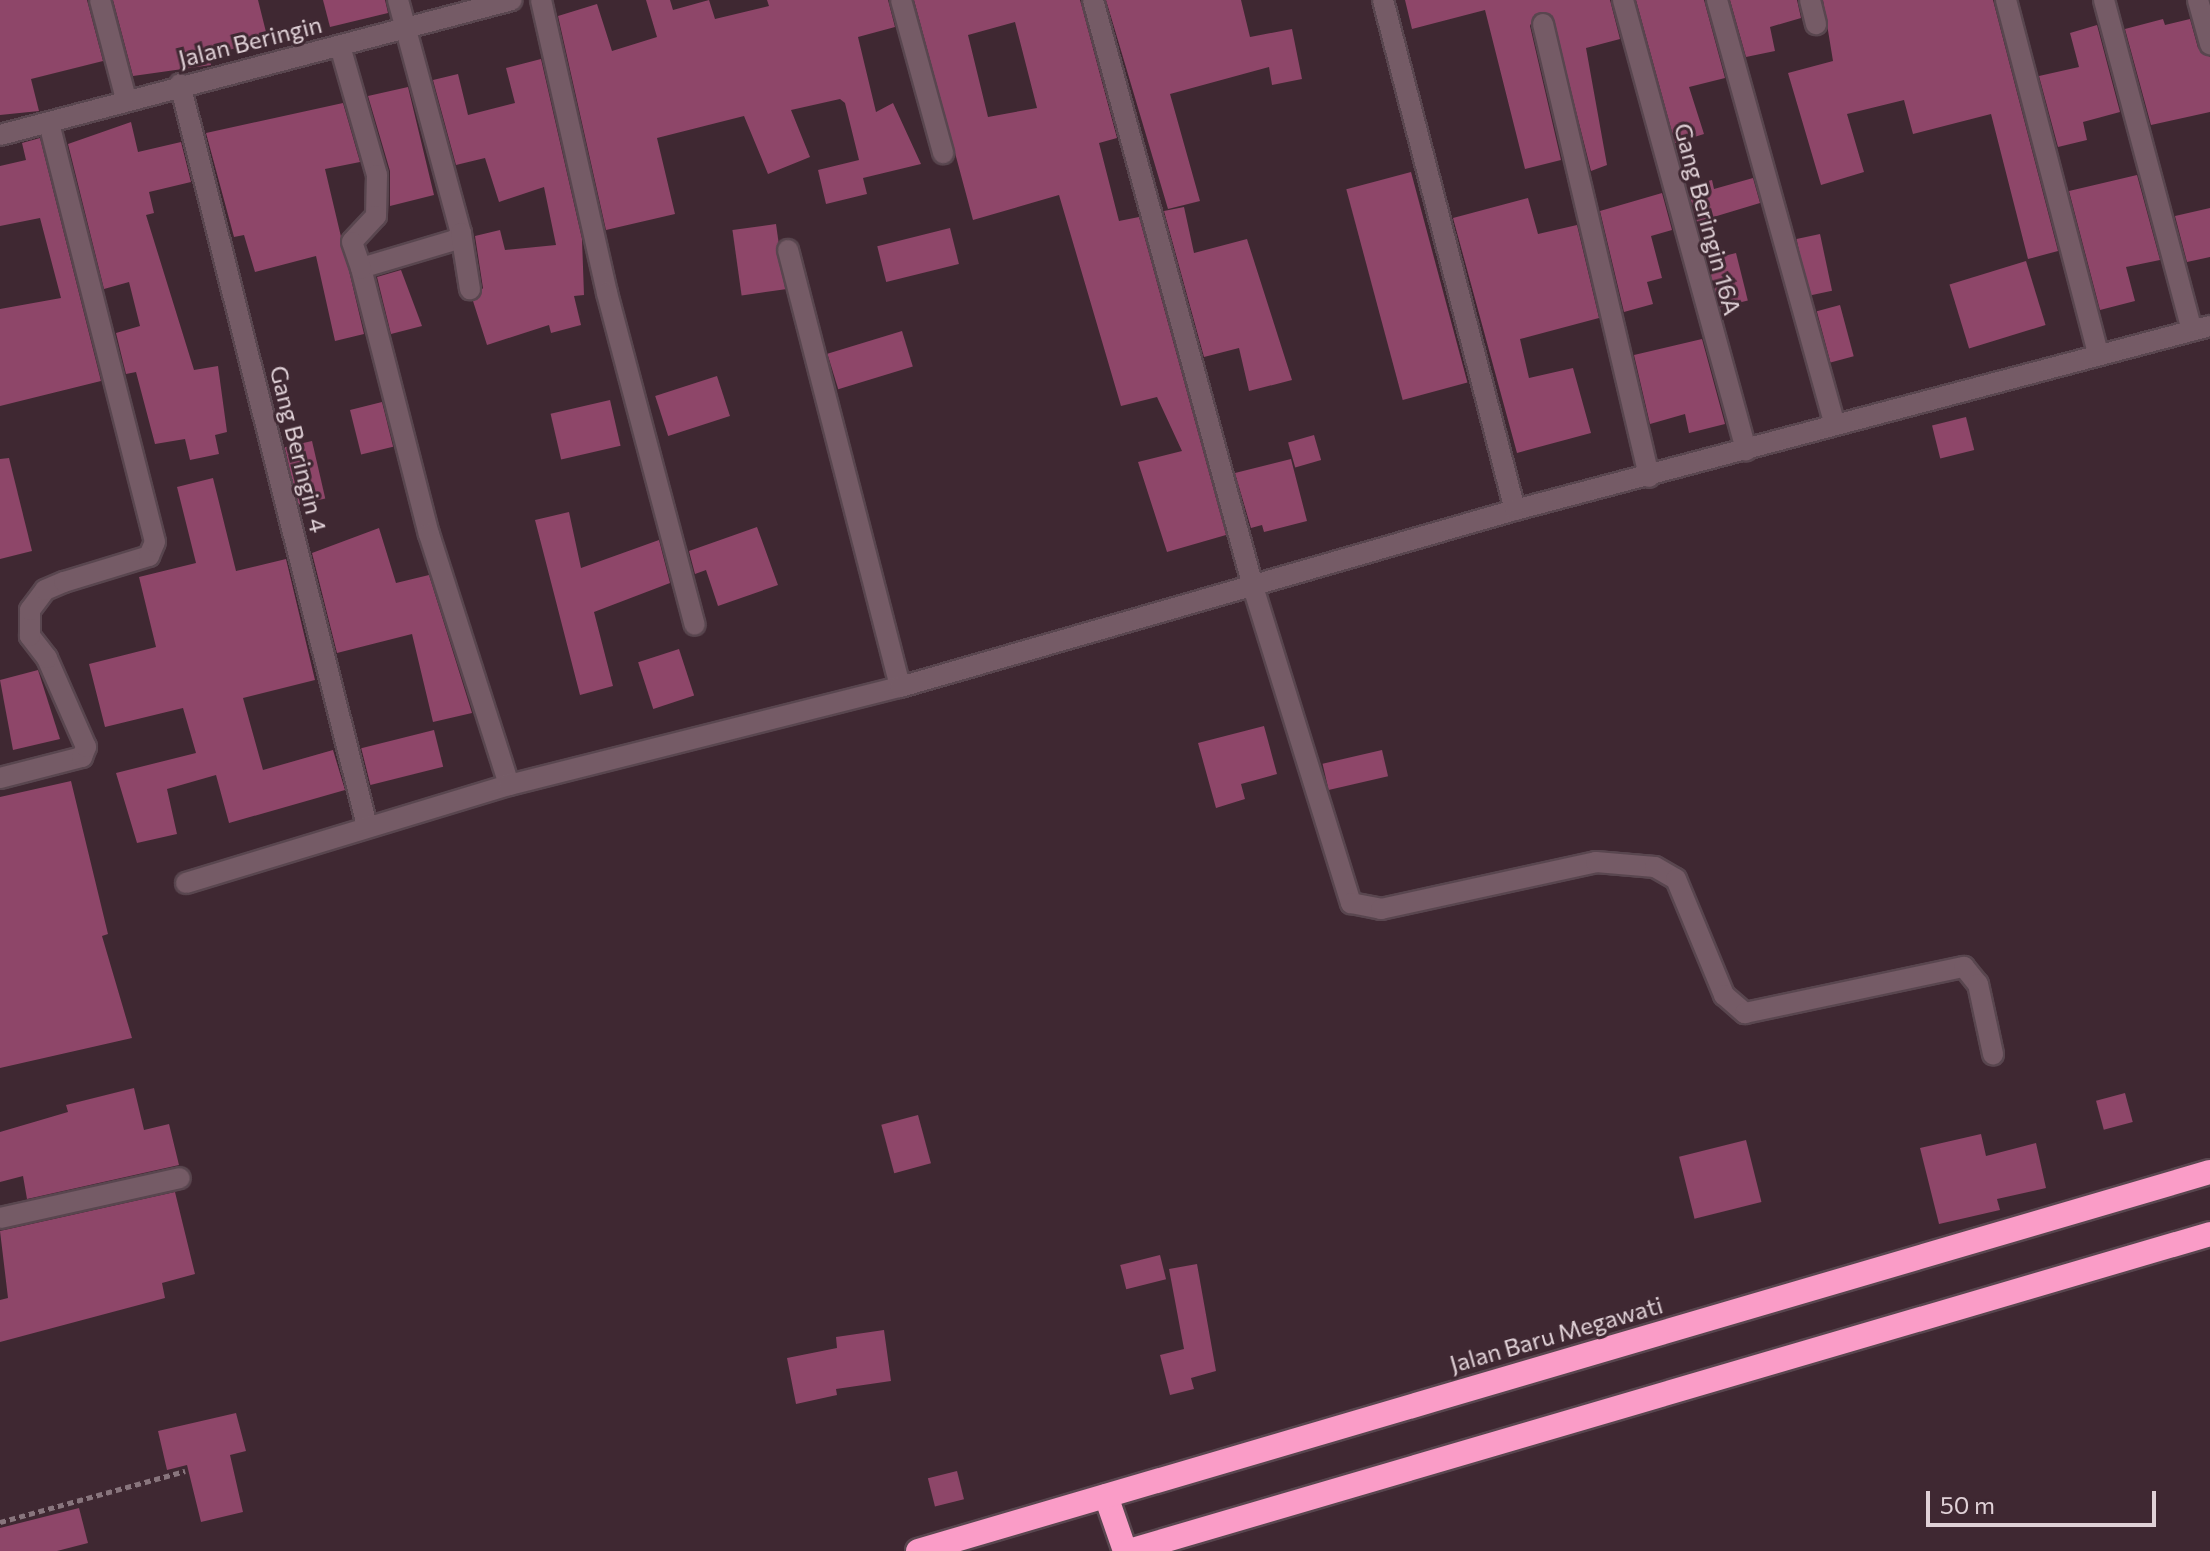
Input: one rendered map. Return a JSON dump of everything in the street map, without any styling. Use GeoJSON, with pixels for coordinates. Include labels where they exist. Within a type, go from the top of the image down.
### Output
{"type":"FeatureCollection","features":[{"type":"Feature","properties":{"kind":"highway","name":"Jalan Baru Megawati"},"geometry":{"type":"LineString","coordinates":[[918,1551],[997,1540],[1106,1496],[2210,1172]]}},
{"type":"Feature","properties":{"kind":"highway"},"geometry":{"type":"LineString","coordinates":[[1106,1496],[1127,1551],[2210,1234]]}},
{"type":"Feature","properties":{"kind":"street"},"geometry":{"type":"LineString","coordinates":[[100,0],[126,99]]}},
{"type":"Feature","properties":{"kind":"street"},"geometry":{"type":"LineString","coordinates":[[398,0],[461,233],[470,289]]}},
{"type":"Feature","properties":{"kind":"street","name":"Jalan Beringin"},"geometry":{"type":"LineString","coordinates":[[0,135],[180,84],[340,46],[512,0]]}},
{"type":"Feature","properties":{"kind":"street"},"geometry":{"type":"LineString","coordinates":[[541,0],[607,293],[695,625]]}},
{"type":"Feature","properties":{"kind":"street"},"geometry":{"type":"LineString","coordinates":[[901,0],[943,153]]}},
{"type":"Feature","properties":{"kind":"street"},"geometry":{"type":"LineString","coordinates":[[1093,0],[1254,590],[1351,903],[1381,909],[1596,862],[1655,867],[1676,879],[1724,995],[1745,1013],[1964,967],[1978,984],[1993,1054]]}},
{"type":"Feature","properties":{"kind":"street"},"geometry":{"type":"LineString","coordinates":[[1383,0],[1515,510]]}},
{"type":"Feature","properties":{"kind":"street","name":"Gang Beringin 16A"},"geometry":{"type":"LineString","coordinates":[[1623,0],[1746,451]]}},
{"type":"Feature","properties":{"kind":"street"},"geometry":{"type":"LineString","coordinates":[[1717,0],[1835,425]]}},
{"type":"Feature","properties":{"kind":"street"},"geometry":{"type":"LineString","coordinates":[[1810,0],[1816,24]]}},
{"type":"Feature","properties":{"kind":"street"},"geometry":{"type":"LineString","coordinates":[[2006,0],[2098,354]]}},
{"type":"Feature","properties":{"kind":"street"},"geometry":{"type":"LineString","coordinates":[[186,883],[509,785],[900,687],[1254,590],[1515,510],[1649,477],[2201,328],[2104,0]]}},
{"type":"Feature","properties":{"kind":"street"},"geometry":{"type":"LineString","coordinates":[[2198,0],[2210,44]]}},
{"type":"Feature","properties":{"kind":"street"},"geometry":{"type":"LineString","coordinates":[[1543,24],[1649,477]]}},
{"type":"Feature","properties":{"kind":"street"},"geometry":{"type":"LineString","coordinates":[[340,46],[377,175],[376,216],[352,242],[429,534],[509,785]]}},
{"type":"Feature","properties":{"kind":"street","name":"Gang Beringin 4"},"geometry":{"type":"LineString","coordinates":[[180,84],[367,826]]}},
{"type":"Feature","properties":{"kind":"street"},"geometry":{"type":"LineString","coordinates":[[0,778],[82,757],[86,747],[47,658],[30,636],[30,610],[45,590],[149,556],[155,542],[49,122]]}},
{"type":"Feature","properties":{"kind":"street"},"geometry":{"type":"LineString","coordinates":[[361,268],[455,240],[461,233]]}},
{"type":"Feature","properties":{"kind":"street"},"geometry":{"type":"LineString","coordinates":[[788,250],[900,687]]}},
{"type":"Feature","properties":{"kind":"street"},"geometry":{"type":"LineString","coordinates":[[0,1218],[180,1178]]}},
{"type":"Feature","properties":{"kind":"path"},"geometry":{"type":"LineString","coordinates":[[0,1522],[185,1471]]}},
{"type":"Feature","properties":{"kind":"building"},"geometry":{"type":"Polygon","coordinates":[[[0,0],[87,0],[103,61],[31,79],[39,111],[0,115],[0,0]]]}},
{"type":"Feature","properties":{"kind":"building"},"geometry":{"type":"Polygon","coordinates":[[[113,0],[258,0],[268,40],[209,55],[211,65],[133,76],[113,0]]]}},
{"type":"Feature","properties":{"kind":"building"},"geometry":{"type":"Polygon","coordinates":[[[323,0],[385,0],[388,13],[330,27],[323,0]]]}},
{"type":"Feature","properties":{"kind":"building"},"geometry":{"type":"Polygon","coordinates":[[[646,0],[670,0],[673,10],[709,0],[715,19],[769,6],[767,0],[888,0],[895,27],[858,37],[876,112],[893,103],[921,164],[863,178],[867,194],[826,204],[818,170],[859,160],[845,103],[840,99],[791,110],[810,157],[768,174],[744,116],[657,138],[675,214],[606,230],[558,16],[597,4],[612,51],[657,37],[646,0]]]}},
{"type":"Feature","properties":{"kind":"building"},"geometry":{"type":"Polygon","coordinates":[[[914,0],[1080,0],[1117,138],[1099,143],[1119,221],[1139,217],[1226,535],[1167,552],[1138,462],[1182,451],[1157,397],[1121,406],[1059,195],[973,220],[914,0]],[[1015,22],[968,35],[988,117],[1037,108],[1015,22]]]}},
{"type":"Feature","properties":{"kind":"building"},"geometry":{"type":"Polygon","coordinates":[[[1106,0],[1241,0],[1250,37],[1292,29],[1302,79],[1272,85],[1269,67],[1170,94],[1200,201],[1168,209],[1106,0]]]}},
{"type":"Feature","properties":{"kind":"building"},"geometry":{"type":"Polygon","coordinates":[[[1405,0],[1610,0],[1620,39],[1586,48],[1607,165],[1591,171],[1552,15],[1535,14],[1530,26],[1561,160],[1525,169],[1485,10],[1412,29],[1405,0]]]}},
{"type":"Feature","properties":{"kind":"building"},"geometry":{"type":"Polygon","coordinates":[[[1636,0],[1704,0],[1725,78],[1689,87],[1704,134],[1675,143],[1636,0]]]}},
{"type":"Feature","properties":{"kind":"building"},"geometry":{"type":"Polygon","coordinates":[[[1730,0],[1797,0],[1801,18],[1770,27],[1775,51],[1746,57],[1730,0]]]}},
{"type":"Feature","properties":{"kind":"building"},"geometry":{"type":"Polygon","coordinates":[[[1823,0],[1993,0],[2058,251],[2028,259],[1991,114],[1913,134],[1904,100],[1847,114],[1864,172],[1821,185],[1788,73],[1833,61],[1823,0]]]}},
{"type":"Feature","properties":{"kind":"building"},"geometry":{"type":"Polygon","coordinates":[[[2163,19],[2165,25],[2190,19],[2198,48],[2210,57],[2210,112],[2151,125],[2125,29],[2163,19]]]}},
{"type":"Feature","properties":{"kind":"building"},"geometry":{"type":"Polygon","coordinates":[[[2097,25],[2120,112],[2083,122],[2087,140],[2058,147],[2039,76],[2079,67],[2070,33],[2097,25]]]}},
{"type":"Feature","properties":{"kind":"building"},"geometry":{"type":"Polygon","coordinates":[[[541,59],[582,239],[584,295],[574,296],[581,325],[551,333],[549,325],[487,345],[473,301],[483,288],[475,236],[500,230],[505,250],[556,245],[544,187],[499,202],[485,158],[456,165],[433,80],[458,74],[468,115],[515,103],[506,68],[541,59]]]}},
{"type":"Feature","properties":{"kind":"building"},"geometry":{"type":"Polygon","coordinates":[[[408,87],[434,195],[390,206],[390,171],[368,96],[408,87]]]}},
{"type":"Feature","properties":{"kind":"building"},"geometry":{"type":"Polygon","coordinates":[[[343,103],[360,162],[325,169],[364,334],[335,341],[316,256],[255,272],[244,235],[234,237],[206,133],[343,103]]]}},
{"type":"Feature","properties":{"kind":"building"},"geometry":{"type":"Polygon","coordinates":[[[131,122],[138,152],[181,142],[191,182],[149,192],[154,213],[146,215],[194,370],[218,366],[227,432],[215,435],[219,454],[190,460],[185,439],[155,444],[136,372],[126,374],[116,333],[140,326],[129,282],[104,289],[68,144],[131,122]]]}},
{"type":"Feature","properties":{"kind":"building"},"geometry":{"type":"Polygon","coordinates":[[[40,138],[101,381],[0,406],[0,309],[61,298],[40,218],[0,226],[0,166],[26,160],[22,143],[40,138]]]}},
{"type":"Feature","properties":{"kind":"building"},"geometry":{"type":"Polygon","coordinates":[[[1411,172],[1467,383],[1403,400],[1346,189],[1411,172]]]}},
{"type":"Feature","properties":{"kind":"building"},"geometry":{"type":"Polygon","coordinates":[[[2137,175],[2160,260],[2126,267],[2135,301],[2100,310],[2069,191],[2137,175]]]}},
{"type":"Feature","properties":{"kind":"building"},"geometry":{"type":"Polygon","coordinates":[[[1753,178],[1760,203],[1697,222],[1687,186],[1712,180],[1714,189],[1753,178]]]}},
{"type":"Feature","properties":{"kind":"building"},"geometry":{"type":"Polygon","coordinates":[[[1662,193],[1672,230],[1651,236],[1662,278],[1647,282],[1653,304],[1624,312],[1600,211],[1662,193]]]}},
{"type":"Feature","properties":{"kind":"building"},"geometry":{"type":"Polygon","coordinates":[[[1528,198],[1538,234],[1577,225],[1599,318],[1520,339],[1529,378],[1573,368],[1591,433],[1517,453],[1453,218],[1528,198]]]}},
{"type":"Feature","properties":{"kind":"building"},"geometry":{"type":"Polygon","coordinates":[[[1184,207],[1194,253],[1247,239],[1292,380],[1249,391],[1239,348],[1204,357],[1164,211],[1184,207]]]}},
{"type":"Feature","properties":{"kind":"building"},"geometry":{"type":"Polygon","coordinates":[[[2210,208],[2210,257],[2187,262],[2175,216],[2210,208]]]}},
{"type":"Feature","properties":{"kind":"building"},"geometry":{"type":"Polygon","coordinates":[[[776,224],[785,289],[742,295],[732,230],[776,224]]]}},
{"type":"Feature","properties":{"kind":"building"},"geometry":{"type":"Polygon","coordinates":[[[950,228],[959,264],[886,282],[877,246],[950,228]]]}},
{"type":"Feature","properties":{"kind":"building"},"geometry":{"type":"Polygon","coordinates":[[[1820,234],[1832,291],[1809,296],[1797,239],[1820,234]]]}},
{"type":"Feature","properties":{"kind":"building"},"geometry":{"type":"Polygon","coordinates":[[[1736,253],[1748,301],[1719,308],[1707,260],[1736,253]]]}},
{"type":"Feature","properties":{"kind":"building"},"geometry":{"type":"Polygon","coordinates":[[[2026,261],[2046,325],[1969,348],[1949,284],[2026,261]]]}},
{"type":"Feature","properties":{"kind":"building"},"geometry":{"type":"Polygon","coordinates":[[[401,270],[422,326],[391,334],[377,277],[401,270]]]}},
{"type":"Feature","properties":{"kind":"building"},"geometry":{"type":"Polygon","coordinates":[[[1840,305],[1854,356],[1831,362],[1817,311],[1840,305]]]}},
{"type":"Feature","properties":{"kind":"building"},"geometry":{"type":"Polygon","coordinates":[[[902,331],[913,366],[838,389],[827,354],[902,331]]]}},
{"type":"Feature","properties":{"kind":"building"},"geometry":{"type":"Polygon","coordinates":[[[1702,339],[1725,424],[1689,433],[1685,414],[1650,424],[1634,355],[1702,339]]]}},
{"type":"Feature","properties":{"kind":"building"},"geometry":{"type":"Polygon","coordinates":[[[717,376],[730,416],[668,436],[655,396],[717,376]]]}},
{"type":"Feature","properties":{"kind":"building"},"geometry":{"type":"Polygon","coordinates":[[[610,400],[621,446],[561,460],[551,414],[610,400]]]}},
{"type":"Feature","properties":{"kind":"building"},"geometry":{"type":"Polygon","coordinates":[[[382,402],[393,447],[361,455],[350,410],[382,402]]]}},
{"type":"Feature","properties":{"kind":"building"},"geometry":{"type":"Polygon","coordinates":[[[1966,417],[1974,450],[1940,458],[1932,425],[1966,417]]]}},
{"type":"Feature","properties":{"kind":"building"},"geometry":{"type":"Polygon","coordinates":[[[1314,435],[1321,460],[1295,467],[1288,442],[1314,435]]]}},
{"type":"Feature","properties":{"kind":"building"},"geometry":{"type":"Polygon","coordinates":[[[312,441],[325,498],[298,505],[285,447],[312,441]]]}},
{"type":"Feature","properties":{"kind":"building"},"geometry":{"type":"Polygon","coordinates":[[[9,458],[32,551],[0,559],[0,459],[9,458]]]}},
{"type":"Feature","properties":{"kind":"building"},"geometry":{"type":"Polygon","coordinates":[[[1291,459],[1307,521],[1264,532],[1262,525],[1251,528],[1235,473],[1291,459]]]}},
{"type":"Feature","properties":{"kind":"building"},"geometry":{"type":"Polygon","coordinates":[[[213,478],[236,571],[286,559],[315,680],[243,698],[263,770],[333,750],[345,790],[229,823],[216,775],[167,789],[177,834],[137,843],[116,773],[196,753],[183,708],[105,727],[89,664],[156,647],[139,577],[196,563],[177,487],[213,478]]]}},
{"type":"Feature","properties":{"kind":"building"},"geometry":{"type":"Polygon","coordinates":[[[569,512],[581,568],[659,540],[670,583],[594,612],[613,686],[580,695],[535,520],[569,512]]]}},
{"type":"Feature","properties":{"kind":"building"},"geometry":{"type":"Polygon","coordinates":[[[757,527],[778,585],[718,606],[706,570],[695,574],[689,551],[757,527]]]}},
{"type":"Feature","properties":{"kind":"building"},"geometry":{"type":"Polygon","coordinates":[[[379,528],[396,583],[429,575],[472,713],[433,722],[412,634],[337,653],[312,553],[379,528]]]}},
{"type":"Feature","properties":{"kind":"building"},"geometry":{"type":"Polygon","coordinates":[[[679,649],[694,696],[653,709],[638,662],[679,649]]]}},
{"type":"Feature","properties":{"kind":"building"},"geometry":{"type":"Polygon","coordinates":[[[38,670],[60,739],[13,750],[0,680],[38,670]]]}},
{"type":"Feature","properties":{"kind":"building"},"geometry":{"type":"Polygon","coordinates":[[[1264,726],[1277,774],[1241,784],[1245,799],[1216,808],[1198,743],[1264,726]]]}},
{"type":"Feature","properties":{"kind":"building"},"geometry":{"type":"Polygon","coordinates":[[[434,730],[443,767],[370,785],[361,748],[434,730]]]}},
{"type":"Feature","properties":{"kind":"building"},"geometry":{"type":"Polygon","coordinates":[[[1382,750],[1388,776],[1329,790],[1323,764],[1382,750]]]}},
{"type":"Feature","properties":{"kind":"building"},"geometry":{"type":"Polygon","coordinates":[[[71,781],[108,934],[102,936],[132,1038],[0,1068],[0,797],[71,781]]]}},
{"type":"Feature","properties":{"kind":"building"},"geometry":{"type":"Polygon","coordinates":[[[134,1088],[144,1130],[169,1124],[179,1165],[27,1199],[23,1176],[0,1182],[0,1132],[68,1112],[66,1105],[134,1088]]]}},
{"type":"Feature","properties":{"kind":"building"},"geometry":{"type":"Polygon","coordinates":[[[2125,1093],[2133,1122],[2104,1130],[2096,1101],[2125,1093]]]}},
{"type":"Feature","properties":{"kind":"building"},"geometry":{"type":"Polygon","coordinates":[[[918,1115],[931,1163],[894,1173],[881,1125],[918,1115]]]}},
{"type":"Feature","properties":{"kind":"building"},"geometry":{"type":"Polygon","coordinates":[[[1981,1134],[1986,1156],[2036,1143],[2046,1188],[1997,1199],[2000,1210],[1939,1224],[1920,1148],[1981,1134]]]}},
{"type":"Feature","properties":{"kind":"building"},"geometry":{"type":"Polygon","coordinates":[[[1746,1140],[1761,1202],[1695,1219],[1679,1157],[1746,1140]]]}},
{"type":"Feature","properties":{"kind":"building"},"geometry":{"type":"Polygon","coordinates":[[[175,1192],[195,1274],[162,1283],[165,1298],[0,1342],[0,1300],[8,1298],[0,1231],[175,1192]]]}},
{"type":"Feature","properties":{"kind":"building"},"geometry":{"type":"Polygon","coordinates":[[[1160,1255],[1166,1279],[1126,1289],[1120,1265],[1160,1255]]]}},
{"type":"Feature","properties":{"kind":"building"},"geometry":{"type":"Polygon","coordinates":[[[1197,1264],[1216,1371],[1191,1378],[1194,1389],[1170,1395],[1160,1355],[1184,1349],[1169,1269],[1197,1264]]]}},
{"type":"Feature","properties":{"kind":"building"},"geometry":{"type":"Polygon","coordinates":[[[884,1330],[891,1381],[836,1389],[837,1395],[796,1404],[787,1358],[837,1348],[836,1337],[884,1330]]]}},
{"type":"Feature","properties":{"kind":"building"},"geometry":{"type":"Polygon","coordinates":[[[236,1413],[246,1451],[230,1455],[243,1512],[201,1522],[187,1465],[167,1470],[158,1431],[236,1413]]]}},
{"type":"Feature","properties":{"kind":"building"},"geometry":{"type":"Polygon","coordinates":[[[957,1471],[964,1499],[935,1506],[928,1478],[957,1471]]]}},
{"type":"Feature","properties":{"kind":"building"},"geometry":{"type":"Polygon","coordinates":[[[79,1508],[88,1543],[57,1551],[0,1551],[0,1528],[79,1508]]]}}]}
